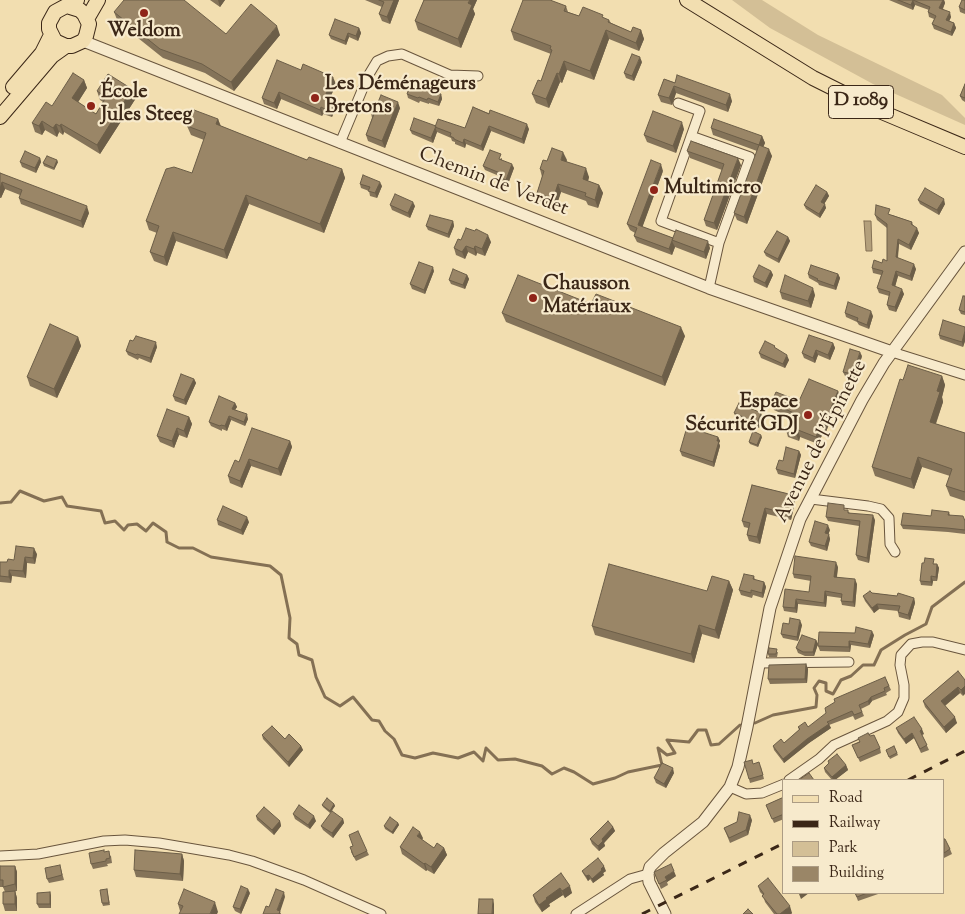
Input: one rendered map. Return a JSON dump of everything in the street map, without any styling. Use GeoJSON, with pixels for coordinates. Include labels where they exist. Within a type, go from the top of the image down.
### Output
{"type":"FeatureCollection","features":[{"type":"Feature","properties":{"kind":"main road"},"geometry":{"type":"LineString","coordinates":[[87,19],[98,0]]}},
{"type":"Feature","properties":{"kind":"main road"},"geometry":{"type":"LineString","coordinates":[[687,0],[762,45]]}},
{"type":"Feature","properties":{"kind":"main road","name":"D 1089"},"geometry":{"type":"LineString","coordinates":[[698,0],[813,78],[877,110],[965,147]]}},
{"type":"Feature","properties":{"kind":"main road"},"geometry":{"type":"LineString","coordinates":[[0,117],[52,56],[66,46],[83,41],[88,30],[87,19],[72,3],[61,8],[51,17],[49,29],[55,41],[66,46]]}},
{"type":"Feature","properties":{"kind":"main road"},"geometry":{"type":"LineString","coordinates":[[0,103],[42,53],[51,36]]}},
{"type":"Feature","properties":{"kind":"street","name":"Chemin de Verdet"},"geometry":{"type":"LineString","coordinates":[[83,41],[709,288],[892,352]]}},
{"type":"Feature","properties":{"kind":"street"},"geometry":{"type":"LineString","coordinates":[[340,143],[368,76],[377,61],[388,56],[402,54],[450,75],[478,76]]}},
{"type":"Feature","properties":{"kind":"street"},"geometry":{"type":"LineString","coordinates":[[678,103],[700,111],[661,221],[720,243]]}},
{"type":"Feature","properties":{"kind":"street"},"geometry":{"type":"LineString","coordinates":[[691,136],[750,157],[720,243],[709,288]]}},
{"type":"Feature","properties":{"kind":"street","name":"Avenue de l'Épinette"},"geometry":{"type":"LineString","coordinates":[[648,874],[650,867],[657,859],[703,822],[730,787],[738,767],[770,608],[800,518],[862,400],[892,352],[965,252]]}},
{"type":"Feature","properties":{"kind":"street"},"geometry":{"type":"LineString","coordinates":[[892,352],[965,375]]}},
{"type":"Feature","properties":{"kind":"street"},"geometry":{"type":"LineString","coordinates":[[811,499],[881,509],[889,518],[890,544],[895,552]]}},
{"type":"Feature","properties":{"kind":"street"},"geometry":{"type":"LineString","coordinates":[[790,779],[834,745],[887,721],[898,712],[904,698],[904,684],[900,665],[901,655],[911,644],[933,642],[965,650]]}},
{"type":"Feature","properties":{"kind":"street"},"geometry":{"type":"LineString","coordinates":[[759,663],[850,662]]}},
{"type":"Feature","properties":{"kind":"street"},"geometry":{"type":"LineString","coordinates":[[730,787],[746,794],[762,793],[782,785]]}},
{"type":"Feature","properties":{"kind":"street"},"geometry":{"type":"LineString","coordinates":[[0,856],[29,855],[104,841],[125,840],[202,850],[252,861],[304,880],[382,914]]}},
{"type":"Feature","properties":{"kind":"street"},"geometry":{"type":"LineString","coordinates":[[576,914],[630,879],[648,874],[649,882],[665,914]]}},
{"type":"Feature","properties":{"kind":"green space"},"geometry":{"type":"Polygon","coordinates":[[[732,0],[762,0],[818,35],[942,95],[965,118],[965,125],[873,84],[770,28],[732,0]]]}},
{"type":"Feature","properties":{"kind":"shaded area"},"geometry":{"type":"Polygon","coordinates":[[[864,221],[871,221],[872,251],[866,251],[864,221]]]}},
{"type":"Feature","properties":{"kind":"building"},"geometry":{"type":"Polygon","coordinates":[[[124,0],[184,0],[226,34],[251,4],[277,26],[231,82],[202,64],[160,49],[114,12],[124,0]]]}},
{"type":"Feature","properties":{"kind":"building"},"geometry":{"type":"Polygon","coordinates":[[[379,0],[394,0],[387,17],[379,14],[384,2],[379,0]]]}},
{"type":"Feature","properties":{"kind":"building"},"geometry":{"type":"Polygon","coordinates":[[[424,0],[470,0],[468,3],[472,5],[458,39],[415,21],[424,0]]]}},
{"type":"Feature","properties":{"kind":"building"},"geometry":{"type":"Polygon","coordinates":[[[523,0],[550,0],[566,6],[564,11],[579,16],[583,7],[603,15],[602,17],[609,20],[608,22],[631,32],[633,27],[641,30],[636,43],[606,30],[590,71],[564,61],[546,99],[532,94],[538,80],[541,81],[552,50],[550,49],[551,46],[511,31],[523,0]]]}},
{"type":"Feature","properties":{"kind":"building"},"geometry":{"type":"Polygon","coordinates":[[[898,0],[913,0],[911,5],[898,0]]]}},
{"type":"Feature","properties":{"kind":"building"},"geometry":{"type":"Polygon","coordinates":[[[913,0],[943,0],[939,8],[950,12],[946,20],[954,23],[951,32],[932,24],[936,16],[928,12],[930,7],[913,0]]]}},
{"type":"Feature","properties":{"kind":"building"},"geometry":{"type":"Polygon","coordinates":[[[962,0],[965,0],[965,10],[959,7],[962,0]]]}},
{"type":"Feature","properties":{"kind":"building"},"geometry":{"type":"Polygon","coordinates":[[[335,19],[359,28],[356,36],[348,33],[345,41],[329,35],[335,19]]]}},
{"type":"Feature","properties":{"kind":"building"},"geometry":{"type":"Polygon","coordinates":[[[632,54],[640,57],[632,76],[624,73],[632,54]]]}},
{"type":"Feature","properties":{"kind":"building"},"geometry":{"type":"Polygon","coordinates":[[[277,60],[301,70],[303,64],[333,77],[326,94],[335,97],[329,111],[321,107],[320,110],[279,92],[274,103],[262,98],[277,60]]]}},
{"type":"Feature","properties":{"kind":"building"},"geometry":{"type":"Polygon","coordinates":[[[73,73],[84,80],[72,98],[96,114],[106,97],[97,91],[108,74],[132,89],[97,145],[61,124],[60,126],[56,124],[53,128],[42,121],[39,126],[32,123],[46,102],[52,106],[73,73]]]}},
{"type":"Feature","properties":{"kind":"building"},"geometry":{"type":"Polygon","coordinates":[[[677,75],[730,94],[726,105],[674,86],[669,98],[658,95],[664,79],[675,83],[677,75]]]}},
{"type":"Feature","properties":{"kind":"building"},"geometry":{"type":"Polygon","coordinates":[[[411,83],[441,94],[438,102],[407,94],[411,83]]]}},
{"type":"Feature","properties":{"kind":"building"},"geometry":{"type":"Polygon","coordinates":[[[965,84],[965,98],[960,96],[965,84]]]}},
{"type":"Feature","properties":{"kind":"building"},"geometry":{"type":"Polygon","coordinates":[[[381,95],[398,102],[382,141],[366,135],[374,114],[371,113],[373,106],[376,107],[381,95]]]}},
{"type":"Feature","properties":{"kind":"building"},"geometry":{"type":"Polygon","coordinates":[[[473,107],[489,114],[490,110],[527,124],[522,139],[489,126],[481,146],[464,139],[463,143],[450,136],[451,133],[435,127],[438,119],[465,128],[473,107]]]}},
{"type":"Feature","properties":{"kind":"building"},"geometry":{"type":"Polygon","coordinates":[[[194,110],[218,119],[216,124],[241,134],[307,160],[309,157],[342,169],[320,224],[246,195],[224,250],[173,232],[164,257],[150,252],[159,226],[146,221],[166,169],[174,167],[192,173],[206,133],[187,126],[194,110]]]}},
{"type":"Feature","properties":{"kind":"building"},"geometry":{"type":"Polygon","coordinates":[[[653,111],[682,122],[673,146],[644,135],[653,111]]]}},
{"type":"Feature","properties":{"kind":"building"},"geometry":{"type":"Polygon","coordinates":[[[414,118],[436,126],[431,138],[410,130],[414,118]]]}},
{"type":"Feature","properties":{"kind":"building"},"geometry":{"type":"Polygon","coordinates":[[[714,119],[762,136],[759,145],[711,128],[714,119]]]}},
{"type":"Feature","properties":{"kind":"building"},"geometry":{"type":"Polygon","coordinates":[[[691,141],[738,158],[714,223],[704,220],[724,164],[687,151],[691,141]]]}},
{"type":"Feature","properties":{"kind":"building"},"geometry":{"type":"Polygon","coordinates":[[[759,145],[769,149],[744,217],[734,213],[759,145]]]}},
{"type":"Feature","properties":{"kind":"building"},"geometry":{"type":"Polygon","coordinates":[[[552,148],[563,152],[561,160],[586,168],[583,179],[599,185],[595,200],[585,196],[586,193],[558,184],[553,199],[537,193],[544,171],[540,169],[543,160],[547,161],[552,148]]]}},
{"type":"Feature","properties":{"kind":"building"},"geometry":{"type":"Polygon","coordinates":[[[490,150],[501,154],[499,159],[512,164],[506,180],[499,177],[500,173],[483,166],[490,150]]]}},
{"type":"Feature","properties":{"kind":"building"},"geometry":{"type":"Polygon","coordinates":[[[25,151],[40,158],[35,168],[20,162],[25,151]]]}},
{"type":"Feature","properties":{"kind":"building"},"geometry":{"type":"Polygon","coordinates":[[[47,156],[57,160],[54,168],[43,163],[47,156]]]}},
{"type":"Feature","properties":{"kind":"building"},"geometry":{"type":"Polygon","coordinates":[[[651,160],[661,164],[638,225],[673,238],[669,249],[634,236],[637,228],[627,224],[651,160]]]}},
{"type":"Feature","properties":{"kind":"building"},"geometry":{"type":"Polygon","coordinates":[[[0,173],[87,206],[81,221],[19,198],[22,190],[2,182],[0,189],[0,173]]]}},
{"type":"Feature","properties":{"kind":"building"},"geometry":{"type":"Polygon","coordinates":[[[363,175],[380,182],[375,193],[368,191],[370,187],[360,184],[363,175]]]}},
{"type":"Feature","properties":{"kind":"building"},"geometry":{"type":"Polygon","coordinates":[[[816,185],[827,192],[821,202],[825,204],[819,214],[804,205],[816,185]]]}},
{"type":"Feature","properties":{"kind":"building"},"geometry":{"type":"Polygon","coordinates":[[[925,188],[944,199],[937,210],[918,200],[925,188]]]}},
{"type":"Feature","properties":{"kind":"building"},"geometry":{"type":"Polygon","coordinates":[[[395,194],[413,202],[408,213],[390,205],[395,194]]]}},
{"type":"Feature","properties":{"kind":"building"},"geometry":{"type":"Polygon","coordinates":[[[876,205],[890,209],[888,214],[912,222],[911,224],[917,228],[909,245],[898,239],[896,257],[914,264],[910,276],[896,271],[892,285],[902,289],[895,307],[887,305],[890,292],[877,288],[883,271],[872,268],[874,260],[882,263],[883,259],[887,261],[887,224],[875,215],[876,205]]]}},
{"type":"Feature","properties":{"kind":"building"},"geometry":{"type":"Polygon","coordinates":[[[430,215],[453,221],[448,234],[426,226],[430,215]]]}},
{"type":"Feature","properties":{"kind":"building"},"geometry":{"type":"Polygon","coordinates":[[[466,228],[475,231],[476,229],[488,235],[482,249],[475,246],[474,249],[466,246],[462,252],[454,248],[458,239],[461,240],[466,228]]]}},
{"type":"Feature","properties":{"kind":"building"},"geometry":{"type":"Polygon","coordinates":[[[676,230],[708,241],[704,252],[672,240],[676,230]]]}},
{"type":"Feature","properties":{"kind":"building"},"geometry":{"type":"Polygon","coordinates":[[[777,231],[788,237],[778,259],[764,252],[777,231]]]}},
{"type":"Feature","properties":{"kind":"building"},"geometry":{"type":"Polygon","coordinates":[[[419,262],[433,267],[424,290],[410,284],[419,262]]]}},
{"type":"Feature","properties":{"kind":"building"},"geometry":{"type":"Polygon","coordinates":[[[759,265],[771,271],[765,283],[753,277],[759,265]]]}},
{"type":"Feature","properties":{"kind":"building"},"geometry":{"type":"Polygon","coordinates":[[[811,265],[838,274],[834,286],[817,280],[808,274],[811,265]]]}},
{"type":"Feature","properties":{"kind":"building"},"geometry":{"type":"Polygon","coordinates":[[[453,269],[467,275],[463,285],[449,280],[453,269]]]}},
{"type":"Feature","properties":{"kind":"building"},"geometry":{"type":"Polygon","coordinates":[[[518,275],[591,304],[596,294],[681,327],[662,377],[502,313],[518,275]]]}},
{"type":"Feature","properties":{"kind":"building"},"geometry":{"type":"Polygon","coordinates":[[[785,275],[813,288],[808,301],[780,292],[785,275]]]}},
{"type":"Feature","properties":{"kind":"building"},"geometry":{"type":"Polygon","coordinates":[[[963,296],[965,296],[965,312],[959,310],[963,296]]]}},
{"type":"Feature","properties":{"kind":"building"},"geometry":{"type":"Polygon","coordinates":[[[848,302],[871,311],[867,325],[857,321],[858,318],[845,313],[848,302]]]}},
{"type":"Feature","properties":{"kind":"building"},"geometry":{"type":"Polygon","coordinates":[[[943,320],[965,327],[962,342],[939,335],[943,320]]]}},
{"type":"Feature","properties":{"kind":"building"},"geometry":{"type":"Polygon","coordinates":[[[50,324],[78,337],[54,389],[27,377],[50,324]]]}},
{"type":"Feature","properties":{"kind":"building"},"geometry":{"type":"Polygon","coordinates":[[[809,335],[833,343],[828,355],[816,350],[813,358],[802,353],[809,335]]]}},
{"type":"Feature","properties":{"kind":"building"},"geometry":{"type":"Polygon","coordinates":[[[136,336],[156,342],[150,358],[126,351],[130,340],[133,341],[136,336]]]}},
{"type":"Feature","properties":{"kind":"building"},"geometry":{"type":"Polygon","coordinates":[[[765,341],[787,355],[783,364],[759,353],[765,341]]]}},
{"type":"Feature","properties":{"kind":"building"},"geometry":{"type":"Polygon","coordinates":[[[850,349],[860,352],[853,374],[843,372],[850,349]]]}},
{"type":"Feature","properties":{"kind":"building"},"geometry":{"type":"Polygon","coordinates":[[[908,365],[942,376],[937,391],[940,392],[930,422],[965,433],[965,492],[946,486],[952,469],[918,457],[911,479],[872,467],[900,379],[903,380],[908,365]]]}},
{"type":"Feature","properties":{"kind":"building"},"geometry":{"type":"Polygon","coordinates":[[[181,374],[194,379],[184,400],[173,396],[181,374]]]}},
{"type":"Feature","properties":{"kind":"building","name":"Espace Sécurité GDJ"},"geometry":{"type":"Polygon","coordinates":[[[809,379],[838,391],[823,427],[820,426],[816,437],[798,430],[796,434],[786,430],[794,413],[771,403],[776,392],[799,401],[809,379]]]}},
{"type":"Feature","properties":{"kind":"building"},"geometry":{"type":"Polygon","coordinates":[[[219,396],[235,403],[232,409],[247,414],[244,422],[229,416],[225,426],[209,422],[219,396]]]}},
{"type":"Feature","properties":{"kind":"building"},"geometry":{"type":"Polygon","coordinates":[[[739,403],[761,413],[757,423],[734,413],[739,403]]]}},
{"type":"Feature","properties":{"kind":"building"},"geometry":{"type":"Polygon","coordinates":[[[167,409],[189,417],[184,431],[177,428],[172,441],[157,436],[167,409]]]}},
{"type":"Feature","properties":{"kind":"building"},"geometry":{"type":"Polygon","coordinates":[[[687,427],[718,437],[717,441],[719,441],[713,462],[680,451],[687,427]]]}},
{"type":"Feature","properties":{"kind":"building"},"geometry":{"type":"Polygon","coordinates":[[[252,428],[290,441],[278,469],[249,459],[240,481],[228,476],[235,460],[239,462],[252,428]]]}},
{"type":"Feature","properties":{"kind":"building"},"geometry":{"type":"Polygon","coordinates":[[[753,431],[761,435],[757,445],[749,442],[753,431]]]}},
{"type":"Feature","properties":{"kind":"building"},"geometry":{"type":"Polygon","coordinates":[[[786,447],[799,451],[794,474],[776,469],[779,460],[783,461],[786,447]]]}},
{"type":"Feature","properties":{"kind":"building"},"geometry":{"type":"Polygon","coordinates":[[[752,485],[793,495],[788,514],[765,508],[757,537],[747,535],[750,523],[742,521],[752,485]]]}},
{"type":"Feature","properties":{"kind":"building"},"geometry":{"type":"Polygon","coordinates":[[[828,503],[844,505],[844,510],[848,510],[848,513],[873,515],[867,558],[856,555],[860,521],[826,517],[828,503]]]}},
{"type":"Feature","properties":{"kind":"building"},"geometry":{"type":"Polygon","coordinates":[[[223,506],[247,517],[241,530],[217,520],[223,506]]]}},
{"type":"Feature","properties":{"kind":"building"},"geometry":{"type":"Polygon","coordinates":[[[932,510],[949,512],[948,515],[963,516],[965,530],[901,525],[903,513],[931,516],[932,510]]]}},
{"type":"Feature","properties":{"kind":"building"},"geometry":{"type":"Polygon","coordinates":[[[815,521],[828,525],[825,533],[829,534],[825,546],[809,542],[815,521]]]}},
{"type":"Feature","properties":{"kind":"building"},"geometry":{"type":"Polygon","coordinates":[[[16,546],[34,548],[33,558],[25,557],[23,571],[9,570],[9,577],[0,576],[0,562],[7,562],[8,559],[14,560],[16,546]]]}},
{"type":"Feature","properties":{"kind":"building"},"geometry":{"type":"Polygon","coordinates":[[[795,556],[836,562],[834,577],[855,579],[853,602],[841,601],[842,594],[825,591],[824,603],[796,599],[795,608],[783,607],[785,589],[809,592],[811,576],[793,574],[795,556]]]}},
{"type":"Feature","properties":{"kind":"building"},"geometry":{"type":"Polygon","coordinates":[[[925,558],[934,559],[933,564],[937,564],[936,577],[931,576],[931,582],[920,581],[922,563],[924,563],[925,558]]]}},
{"type":"Feature","properties":{"kind":"building"},"geometry":{"type":"Polygon","coordinates":[[[609,564],[707,591],[712,576],[729,581],[715,630],[699,625],[691,654],[592,626],[609,564]]]}},
{"type":"Feature","properties":{"kind":"building"},"geometry":{"type":"Polygon","coordinates":[[[744,574],[754,576],[753,579],[764,582],[762,593],[751,590],[751,593],[739,590],[744,574]]]}},
{"type":"Feature","properties":{"kind":"building"},"geometry":{"type":"Polygon","coordinates":[[[870,591],[872,593],[897,596],[898,593],[914,598],[908,615],[898,612],[900,606],[877,604],[872,608],[863,596],[870,591]]]}},
{"type":"Feature","properties":{"kind":"building"},"geometry":{"type":"Polygon","coordinates":[[[790,618],[800,620],[797,637],[781,634],[783,623],[789,624],[790,618]]]}},
{"type":"Feature","properties":{"kind":"building"},"geometry":{"type":"Polygon","coordinates":[[[856,627],[872,631],[868,644],[849,641],[849,647],[818,646],[819,632],[855,633],[856,627]]]}},
{"type":"Feature","properties":{"kind":"building"},"geometry":{"type":"Polygon","coordinates":[[[802,635],[816,640],[813,652],[803,652],[796,648],[802,635]]]}},
{"type":"Feature","properties":{"kind":"building"},"geometry":{"type":"Polygon","coordinates":[[[769,648],[777,649],[776,654],[768,654],[769,648]]]}},
{"type":"Feature","properties":{"kind":"building"},"geometry":{"type":"Polygon","coordinates":[[[806,664],[805,679],[768,679],[769,665],[806,664]]]}},
{"type":"Feature","properties":{"kind":"building"},"geometry":{"type":"Polygon","coordinates":[[[958,671],[965,680],[965,686],[961,690],[958,687],[941,701],[955,717],[944,727],[923,701],[958,671]]]}},
{"type":"Feature","properties":{"kind":"building"},"geometry":{"type":"Polygon","coordinates":[[[885,677],[889,686],[884,688],[885,691],[859,705],[862,712],[854,715],[852,711],[827,722],[829,724],[783,759],[773,746],[781,739],[784,743],[805,722],[808,727],[826,713],[825,708],[835,702],[834,699],[885,677]]]}},
{"type":"Feature","properties":{"kind":"building"},"geometry":{"type":"Polygon","coordinates":[[[914,717],[922,729],[920,731],[927,745],[920,749],[912,733],[904,739],[896,728],[914,717]]]}},
{"type":"Feature","properties":{"kind":"building"},"geometry":{"type":"Polygon","coordinates":[[[272,726],[285,739],[289,734],[301,746],[288,762],[262,735],[272,726]]]}},
{"type":"Feature","properties":{"kind":"building"},"geometry":{"type":"Polygon","coordinates":[[[868,733],[870,736],[874,735],[880,748],[858,758],[852,745],[860,742],[858,738],[868,733]]]}},
{"type":"Feature","properties":{"kind":"building"},"geometry":{"type":"Polygon","coordinates":[[[894,746],[897,753],[889,757],[886,750],[894,746]]]}},
{"type":"Feature","properties":{"kind":"building"},"geometry":{"type":"Polygon","coordinates":[[[837,754],[846,765],[832,777],[824,768],[829,763],[828,761],[837,754]]]}},
{"type":"Feature","properties":{"kind":"building"},"geometry":{"type":"Polygon","coordinates":[[[752,760],[753,764],[759,762],[763,775],[749,779],[744,762],[752,760]]]}},
{"type":"Feature","properties":{"kind":"building"},"geometry":{"type":"Polygon","coordinates":[[[662,763],[673,768],[664,784],[654,778],[662,763]]]}},
{"type":"Feature","properties":{"kind":"building"},"geometry":{"type":"Polygon","coordinates":[[[809,773],[813,779],[800,779],[809,773]]]}},
{"type":"Feature","properties":{"kind":"building"},"geometry":{"type":"Polygon","coordinates":[[[327,798],[334,804],[330,811],[322,805],[327,798]]]}},
{"type":"Feature","properties":{"kind":"building"},"geometry":{"type":"Polygon","coordinates":[[[782,798],[782,815],[772,819],[766,805],[782,798]]]}},
{"type":"Feature","properties":{"kind":"building"},"geometry":{"type":"Polygon","coordinates":[[[299,805],[314,816],[308,825],[293,814],[299,805]]]}},
{"type":"Feature","properties":{"kind":"building"},"geometry":{"type":"Polygon","coordinates":[[[264,807],[280,821],[272,830],[256,816],[264,807]]]}},
{"type":"Feature","properties":{"kind":"building"},"geometry":{"type":"Polygon","coordinates":[[[332,811],[343,819],[332,833],[321,826],[332,811]]]}},
{"type":"Feature","properties":{"kind":"building"},"geometry":{"type":"Polygon","coordinates":[[[739,812],[750,815],[746,830],[729,838],[724,828],[737,822],[739,812]]]}},
{"type":"Feature","properties":{"kind":"building"},"geometry":{"type":"Polygon","coordinates":[[[390,817],[398,823],[392,832],[384,826],[390,817]]]}},
{"type":"Feature","properties":{"kind":"building"},"geometry":{"type":"Polygon","coordinates":[[[608,821],[613,827],[598,846],[590,839],[608,821]]]}},
{"type":"Feature","properties":{"kind":"building"},"geometry":{"type":"Polygon","coordinates":[[[413,827],[420,832],[417,836],[434,848],[437,843],[444,848],[431,867],[400,847],[413,827]]]}},
{"type":"Feature","properties":{"kind":"building"},"geometry":{"type":"Polygon","coordinates":[[[358,831],[367,851],[354,857],[350,847],[353,846],[349,835],[358,831]]]}},
{"type":"Feature","properties":{"kind":"building"},"geometry":{"type":"Polygon","coordinates":[[[945,839],[950,849],[945,852],[945,839]]]}},
{"type":"Feature","properties":{"kind":"building"},"geometry":{"type":"Polygon","coordinates":[[[104,850],[104,852],[109,851],[110,858],[106,859],[106,861],[91,864],[89,853],[104,850]]]}},
{"type":"Feature","properties":{"kind":"building"},"geometry":{"type":"Polygon","coordinates":[[[135,850],[182,854],[180,874],[134,870],[135,850]]]}},
{"type":"Feature","properties":{"kind":"building"},"geometry":{"type":"Polygon","coordinates":[[[598,858],[604,866],[592,879],[582,871],[598,858]]]}},
{"type":"Feature","properties":{"kind":"building"},"geometry":{"type":"Polygon","coordinates":[[[671,864],[674,871],[665,877],[667,880],[659,884],[654,872],[671,864]]]}},
{"type":"Feature","properties":{"kind":"building"},"geometry":{"type":"Polygon","coordinates":[[[60,865],[62,875],[47,879],[45,868],[60,865]]]}},
{"type":"Feature","properties":{"kind":"building"},"geometry":{"type":"Polygon","coordinates":[[[0,866],[15,866],[15,884],[3,887],[3,880],[0,880],[0,866]]]}},
{"type":"Feature","properties":{"kind":"building"},"geometry":{"type":"Polygon","coordinates":[[[561,873],[570,886],[562,891],[560,888],[539,905],[533,895],[561,873]]]}},
{"type":"Feature","properties":{"kind":"building"},"geometry":{"type":"Polygon","coordinates":[[[768,878],[790,906],[780,914],[777,914],[762,896],[764,894],[758,886],[768,878]]]}},
{"type":"Feature","properties":{"kind":"building"},"geometry":{"type":"Polygon","coordinates":[[[241,886],[248,889],[240,909],[233,907],[241,886]]]}},
{"type":"Feature","properties":{"kind":"building"},"geometry":{"type":"Polygon","coordinates":[[[107,889],[109,903],[102,903],[100,890],[107,889]]]}},
{"type":"Feature","properties":{"kind":"building"},"geometry":{"type":"Polygon","coordinates":[[[184,889],[215,902],[210,914],[179,914],[183,906],[178,904],[184,889]]]}},
{"type":"Feature","properties":{"kind":"building"},"geometry":{"type":"Polygon","coordinates":[[[276,889],[284,892],[277,910],[280,911],[279,914],[263,914],[266,906],[269,907],[276,889]]]}},
{"type":"Feature","properties":{"kind":"building"},"geometry":{"type":"Polygon","coordinates":[[[15,891],[15,904],[3,904],[3,892],[15,891]]]}},
{"type":"Feature","properties":{"kind":"building"},"geometry":{"type":"Polygon","coordinates":[[[50,892],[50,904],[37,904],[37,893],[50,892]]]}},
{"type":"Feature","properties":{"kind":"building"},"geometry":{"type":"Polygon","coordinates":[[[479,899],[493,899],[492,914],[478,914],[479,899]]]}},
{"type":"Feature","properties":{"kind":"building"},"geometry":{"type":"Polygon","coordinates":[[[748,909],[753,914],[743,914],[748,909]]]}},
{"type":"Feature","properties":{"kind":"waterway"},"geometry":{"type":"LineString","coordinates":[[0,503],[11,502],[20,491],[44,501],[62,497],[67,506],[101,511],[105,523],[115,521],[124,530],[128,525],[137,524],[146,531],[153,523],[166,532],[167,542],[179,548],[193,548],[211,557],[270,566],[281,575],[290,618],[289,638],[297,644],[299,655],[312,660],[316,677],[325,697],[340,706],[353,697],[372,720],[379,721],[385,731],[394,739],[402,755],[415,758],[433,753],[458,758],[474,752],[483,761],[486,748],[498,760],[515,759],[542,766],[552,774],[564,768],[593,784],[628,772],[662,765],[658,748],[667,755],[675,753],[667,740],[689,742],[698,730],[706,730],[711,745],[719,744],[740,725]]}},
{"type":"Feature","properties":{"kind":"waterway"},"geometry":{"type":"LineString","coordinates":[[755,723],[773,715],[816,707],[817,695],[814,688],[819,681],[826,683],[826,691],[833,694],[841,680],[851,676],[863,665],[874,665],[881,650],[926,624],[932,607],[965,582]]}},
{"type":"Feature","properties":{"kind":"railway"},"geometry":{"type":"LineString","coordinates":[[910,779],[965,751]]}},
{"type":"Feature","properties":{"kind":"railway"},"geometry":{"type":"LineString","coordinates":[[642,914],[782,844]]}},
{"type":"Feature","properties":{"kind":"place","name":"Weldom"},"geometry":{"type":"Point","coordinates":[144,13]}},
{"type":"Feature","properties":{"kind":"place","name":"Les Déménageurs Bretons"},"geometry":{"type":"Point","coordinates":[315,98]}},
{"type":"Feature","properties":{"kind":"place","name":"École Jules Steeg"},"geometry":{"type":"Point","coordinates":[91,106]}},
{"type":"Feature","properties":{"kind":"place","name":"Multimicro"},"geometry":{"type":"Point","coordinates":[654,190]}},
{"type":"Feature","properties":{"kind":"place","name":"Chausson Matériaux"},"geometry":{"type":"Point","coordinates":[533,298]}},
{"type":"Feature","properties":{"kind":"place","name":"Espace Sécurité GDJ"},"geometry":{"type":"Point","coordinates":[808,415]}}]}
